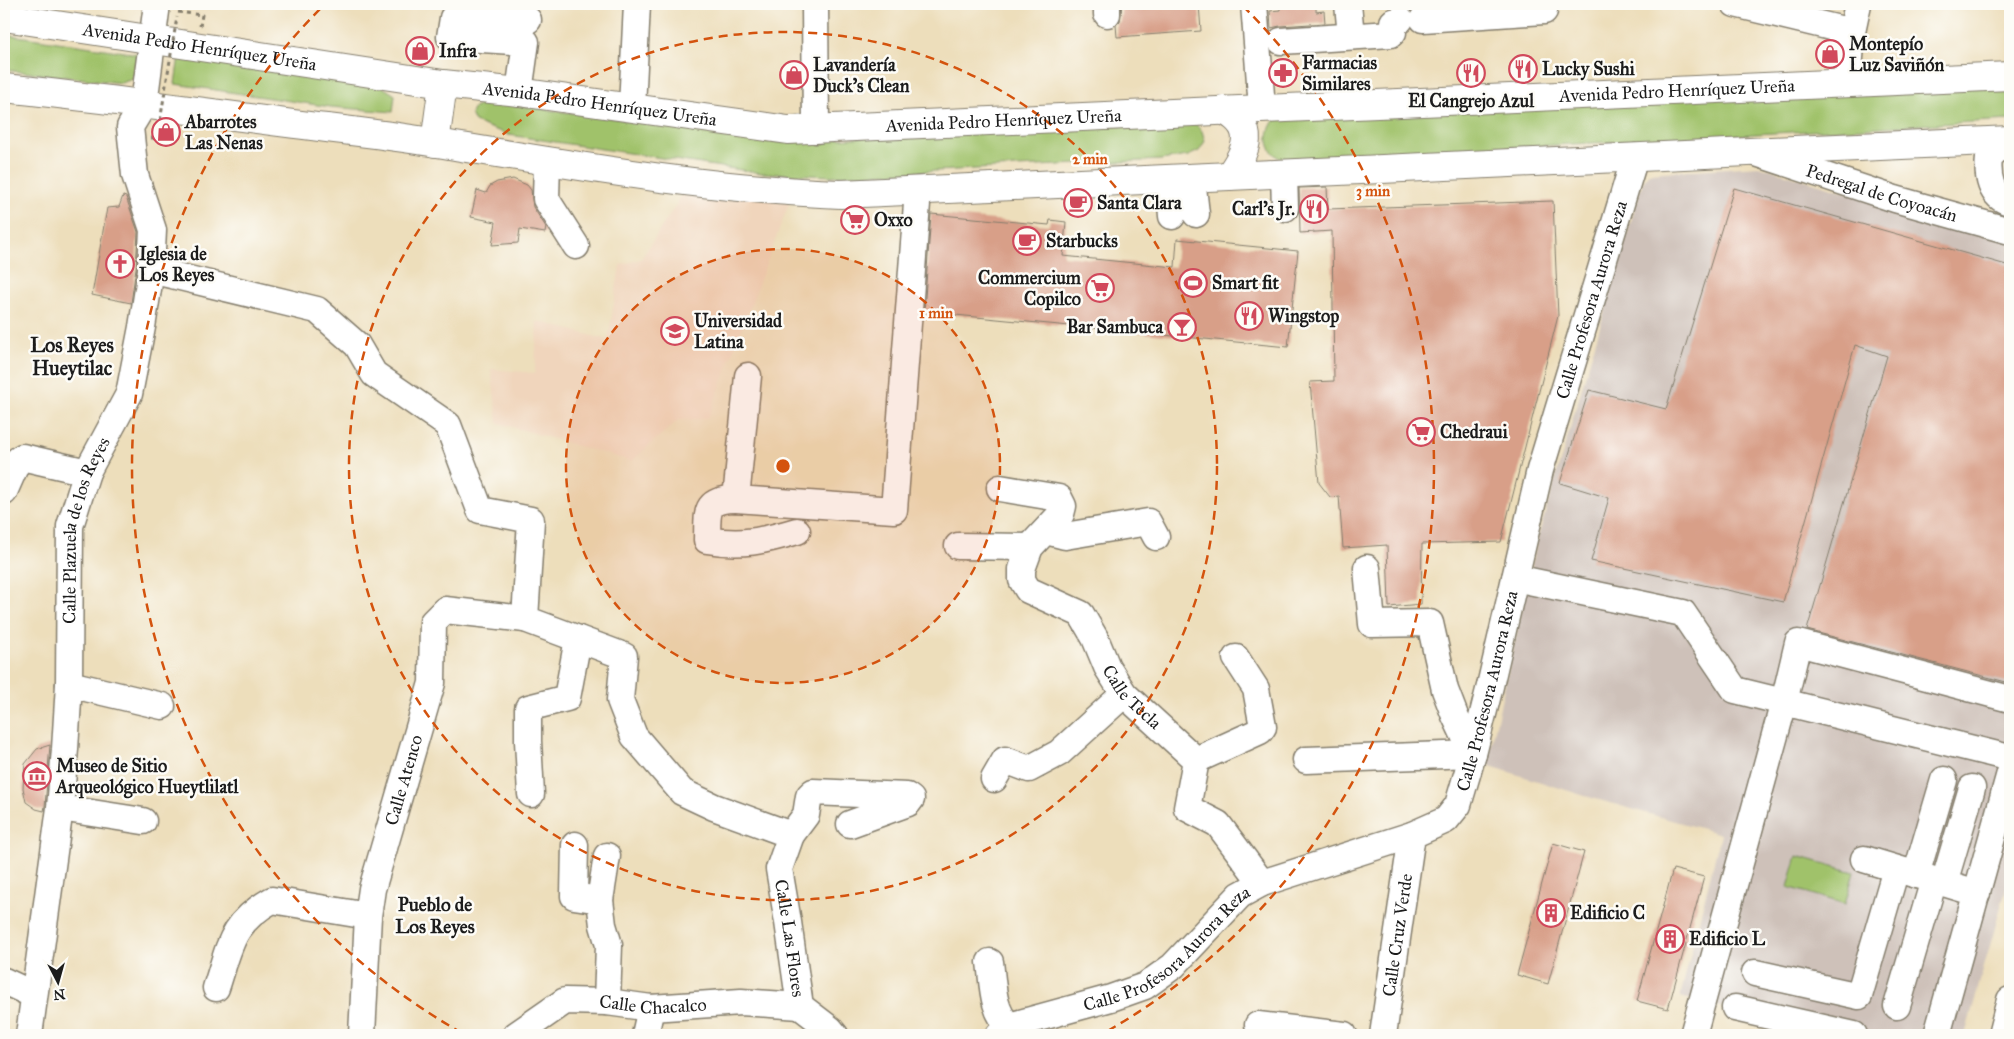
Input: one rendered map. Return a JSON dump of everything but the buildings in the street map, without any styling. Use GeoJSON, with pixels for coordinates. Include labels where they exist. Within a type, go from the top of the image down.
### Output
{"type":"FeatureCollection","features":[{"type":"Feature","properties":{"kind":"main road","name":"Avenida Pedro Henríquez Ureña"},"geometry":{"type":"LineString","coordinates":[[4,17],[443,84],[632,107],[788,130],[2010,76]]}},
{"type":"Feature","properties":{"kind":"main road"},"geometry":{"type":"LineString","coordinates":[[435,143],[443,84]]}},
{"type":"Feature","properties":{"kind":"main road"},"geometry":{"type":"LineString","coordinates":[[4,88],[144,104],[435,143],[546,162],[713,185],[784,192],[841,194],[2008,140]]}},
{"type":"Feature","properties":{"kind":"main road"},"geometry":{"type":"LineString","coordinates":[[1262,108],[1260,146],[1269,160],[1284,174]]}},
{"type":"Feature","properties":{"kind":"main road"},"geometry":{"type":"LineString","coordinates":[[1223,110],[1236,118],[1241,124],[1246,138],[1244,153],[1229,176]]}},
{"type":"Feature","properties":{"kind":"street"},"geometry":{"type":"LineString","coordinates":[[632,107],[637,4]]}},
{"type":"Feature","properties":{"kind":"street"},"geometry":{"type":"LineString","coordinates":[[815,4],[816,130]]}},
{"type":"Feature","properties":{"kind":"street"},"geometry":{"type":"LineString","coordinates":[[1254,4],[1262,108]]}},
{"type":"Feature","properties":{"kind":"street"},"geometry":{"type":"LineString","coordinates":[[1348,4],[1351,36]]}},
{"type":"Feature","properties":{"kind":"street"},"geometry":{"type":"LineString","coordinates":[[1735,4],[1765,7],[1852,32]]}},
{"type":"Feature","properties":{"kind":"street"},"geometry":{"type":"LineString","coordinates":[[1848,83],[1852,32],[1858,4]]}},
{"type":"Feature","properties":{"kind":"street"},"geometry":{"type":"LineString","coordinates":[[1281,41],[1391,34],[1393,32],[1393,22],[1482,9],[1544,11]]}},
{"type":"Feature","properties":{"kind":"street","name":"Calle Plazuela de los Reyes"},"geometry":{"type":"LineString","coordinates":[[29,1035],[60,808],[69,684],[70,526],[87,472],[129,394],[142,327],[151,270],[153,230],[135,175],[130,127],[144,104],[152,40],[167,11]]}},
{"type":"Feature","properties":{"kind":"street"},"geometry":{"type":"LineString","coordinates":[[519,92],[526,42],[450,37],[453,18],[528,20]]}},
{"type":"Feature","properties":{"kind":"street"},"geometry":{"type":"LineString","coordinates":[[2008,140],[1989,158],[1987,174],[1994,191],[2010,202]]}},
{"type":"Feature","properties":{"kind":"street","name":"Pedregal de Coyoacán"},"geometry":{"type":"LineString","coordinates":[[1755,152],[1895,199],[2010,232]]}},
{"type":"Feature","properties":{"kind":"street","name":"Calle Profesora Aurora Reza"},"geometry":{"type":"LineString","coordinates":[[1004,1031],[1145,986],[1173,966],[1240,895],[1262,883],[1412,835],[1446,820],[1454,812],[1458,805],[1473,754],[1542,461],[1636,158]]}},
{"type":"Feature","properties":{"kind":"street"},"geometry":{"type":"LineString","coordinates":[[546,162],[546,199],[576,246]]}},
{"type":"Feature","properties":{"kind":"street"},"geometry":{"type":"LineString","coordinates":[[1284,174],[1285,208]]}},
{"type":"Feature","properties":{"kind":"street"},"geometry":{"type":"LineString","coordinates":[[1182,178],[1185,215]]}},
{"type":"Feature","properties":{"kind":"street"},"geometry":{"type":"LineString","coordinates":[[796,531],[766,541],[733,544],[708,540],[708,514],[713,504],[721,499],[894,510],[918,190]]}},
{"type":"Feature","properties":{"kind":"street"},"geometry":{"type":"LineString","coordinates":[[151,270],[317,310],[357,345],[374,374],[448,425],[480,510],[531,520],[525,619],[624,656],[620,700],[634,736],[657,766],[682,792],[714,807],[791,835]]}},
{"type":"Feature","properties":{"kind":"street"},"geometry":{"type":"LineString","coordinates":[[736,499],[748,376]]}},
{"type":"Feature","properties":{"kind":"street"},"geometry":{"type":"LineString","coordinates":[[4,492],[18,460],[22,457],[87,472]]}},
{"type":"Feature","properties":{"kind":"street"},"geometry":{"type":"LineString","coordinates":[[1000,488],[1058,498],[1063,506],[1046,531]]}},
{"type":"Feature","properties":{"kind":"street"},"geometry":{"type":"LineString","coordinates":[[958,546],[1046,531],[1065,536],[1148,522],[1156,536]]}},
{"type":"Feature","properties":{"kind":"street","name":"Calle Tecla"},"geometry":{"type":"LineString","coordinates":[[1046,531],[1022,569],[1022,580],[1028,590],[1081,614],[1095,638],[1107,667],[1124,694],[1196,760]]}},
{"type":"Feature","properties":{"kind":"street"},"geometry":{"type":"LineString","coordinates":[[1306,760],[1473,754],[1445,690],[1430,623],[1372,624],[1367,568]]}},
{"type":"Feature","properties":{"kind":"street"},"geometry":{"type":"LineString","coordinates":[[1515,578],[1683,613],[1735,690],[2010,758]]}},
{"type":"Feature","properties":{"kind":"street","name":"Calle Atenco"},"geometry":{"type":"LineString","coordinates":[[362,1035],[368,916],[372,889],[432,683],[432,622],[445,610],[525,619]]}},
{"type":"Feature","properties":{"kind":"street"},"geometry":{"type":"LineString","coordinates":[[531,794],[528,708],[567,698],[578,638]]}},
{"type":"Feature","properties":{"kind":"street"},"geometry":{"type":"LineString","coordinates":[[1694,1035],[1798,644],[2010,699]]}},
{"type":"Feature","properties":{"kind":"street"},"geometry":{"type":"LineString","coordinates":[[1236,658],[1256,689],[1263,727],[1260,731],[1196,760],[1187,808],[1218,824],[1262,883]]}},
{"type":"Feature","properties":{"kind":"street"},"geometry":{"type":"LineString","coordinates":[[69,684],[162,706]]}},
{"type":"Feature","properties":{"kind":"street"},"geometry":{"type":"LineString","coordinates":[[994,779],[1005,760],[1030,769],[1059,753],[1124,694]]}},
{"type":"Feature","properties":{"kind":"street"},"geometry":{"type":"LineString","coordinates":[[1937,1035],[2010,773]]}},
{"type":"Feature","properties":{"kind":"street"},"geometry":{"type":"LineString","coordinates":[[1897,1006],[1922,877],[1944,780]]}},
{"type":"Feature","properties":{"kind":"street"},"geometry":{"type":"LineString","coordinates":[[1755,973],[1858,996],[1972,788]]}},
{"type":"Feature","properties":{"kind":"street","name":"Calle Las Flores"},"geometry":{"type":"LineString","coordinates":[[835,1035],[800,1006],[779,869],[791,835],[806,815],[809,796],[813,792],[908,796],[911,800],[908,803],[850,824]]}},
{"type":"Feature","properties":{"kind":"street"},"geometry":{"type":"LineString","coordinates":[[60,808],[143,821]]}},
{"type":"Feature","properties":{"kind":"street","name":"Calle Cruz Verde"},"geometry":{"type":"LineString","coordinates":[[1383,1035],[1412,835]]}},
{"type":"Feature","properties":{"kind":"street"},"geometry":{"type":"LineString","coordinates":[[575,845],[574,896],[600,900]]}},
{"type":"Feature","properties":{"kind":"street"},"geometry":{"type":"LineString","coordinates":[[607,856],[600,900],[603,925],[609,945],[607,1002]]}},
{"type":"Feature","properties":{"kind":"street"},"geometry":{"type":"LineString","coordinates":[[1864,859],[1977,893]]}},
{"type":"Feature","properties":{"kind":"street"},"geometry":{"type":"LineString","coordinates":[[216,988],[237,929],[258,908],[272,900],[368,916]]}},
{"type":"Feature","properties":{"kind":"street"},"geometry":{"type":"LineString","coordinates":[[990,962],[996,1009],[1001,1018],[1004,1031]]}},
{"type":"Feature","properties":{"kind":"street"},"geometry":{"type":"LineString","coordinates":[[4,981],[34,994]]}},
{"type":"Feature","properties":{"kind":"street"},"geometry":{"type":"LineString","coordinates":[[2001,1035],[2010,1000]]}},
{"type":"Feature","properties":{"kind":"street","name":"Calle Chacalco"},"geometry":{"type":"LineString","coordinates":[[516,1035],[564,1001],[607,1002],[651,1008],[741,1002],[800,1006]]}},
{"type":"Feature","properties":{"kind":"street"},"geometry":{"type":"LineString","coordinates":[[645,1035],[651,1008]]}},
{"type":"Feature","properties":{"kind":"street"},"geometry":{"type":"LineString","coordinates":[[1735,1008],[1854,1035]]}},
{"type":"Feature","properties":{"kind":"street"},"geometry":{"type":"LineString","coordinates":[[1258,1026],[1344,1035]]}},
{"type":"Feature","properties":{"kind":"path"},"geometry":{"type":"LineString","coordinates":[[158,138],[167,11],[178,11],[202,16]]}},
{"type":"Feature","properties":{"kind":"shaded area"},"geometry":{"type":"Polygon","coordinates":[[[1759,166],[2010,241],[2010,874],[1965,1035],[1837,1035],[1680,997],[1721,834],[1585,796],[1487,765],[1538,537],[1642,184],[1649,173],[1759,166]]]}},
{"type":"Feature","properties":{"kind":"shaded area","name":"Universidad Latina"},"geometry":{"type":"Polygon","coordinates":[[[685,191],[790,201],[708,418],[678,420],[631,461],[498,423],[491,369],[535,373],[537,321],[608,340],[620,265],[641,259],[685,191]]]}},
{"type":"Feature","properties":{"kind":"green space"},"geometry":{"type":"Polygon","coordinates":[[[4,34],[138,54],[136,78],[121,83],[4,70],[4,34]]]}},
{"type":"Feature","properties":{"kind":"green space"},"geometry":{"type":"Polygon","coordinates":[[[179,56],[372,80],[395,95],[393,112],[331,107],[175,84],[179,56]]]}},
{"type":"Feature","properties":{"kind":"green space"},"geometry":{"type":"Polygon","coordinates":[[[2010,83],[2010,120],[1283,160],[1272,152],[1268,141],[1270,128],[1277,117],[2010,83]]]}},
{"type":"Feature","properties":{"kind":"green space"},"geometry":{"type":"Polygon","coordinates":[[[495,103],[786,141],[1195,123],[1202,131],[1205,141],[1199,151],[1188,156],[1161,160],[832,176],[761,173],[509,135],[475,122],[471,114],[473,109],[480,105],[495,103]]]}},
{"type":"Feature","properties":{"kind":"green space"},"geometry":{"type":"Polygon","coordinates":[[[1797,856],[1854,872],[1845,904],[1788,887],[1797,856]]]}},
{"type":"Feature","properties":{"kind":"place","name":"Infra"},"geometry":{"type":"Point","coordinates":[420,51]}},
{"type":"Feature","properties":{"kind":"place","name":"Montepío Luz Saviñón"},"geometry":{"type":"Point","coordinates":[1830,54]}},
{"type":"Feature","properties":{"kind":"place","name":"Lucky Sushi"},"geometry":{"type":"Point","coordinates":[1523,69]}},
{"type":"Feature","properties":{"kind":"place","name":"Farmacias Similares"},"geometry":{"type":"Point","coordinates":[1283,73]}},
{"type":"Feature","properties":{"kind":"place","name":"El Cangrejo Azul"},"geometry":{"type":"Point","coordinates":[1471,73]}},
{"type":"Feature","properties":{"kind":"place","name":"Lavandería Duck's Clean"},"geometry":{"type":"Point","coordinates":[794,75]}},
{"type":"Feature","properties":{"kind":"place","name":"Abarrotes Las Nenas"},"geometry":{"type":"Point","coordinates":[166,132]}},
{"type":"Feature","properties":{"kind":"place","name":"Santa Clara"},"geometry":{"type":"Point","coordinates":[1078,203]}},
{"type":"Feature","properties":{"kind":"place","name":"Carl's Jr."},"geometry":{"type":"Point","coordinates":[1314,209]}},
{"type":"Feature","properties":{"kind":"place","name":"Oxxo"},"geometry":{"type":"Point","coordinates":[855,220]}},
{"type":"Feature","properties":{"kind":"place","name":"Starbucks"},"geometry":{"type":"Point","coordinates":[1027,241]}},
{"type":"Feature","properties":{"kind":"place","name":"Iglesia de Los Reyes"},"geometry":{"type":"Point","coordinates":[120,264]}},
{"type":"Feature","properties":{"kind":"place","name":"Smart fit"},"geometry":{"type":"Point","coordinates":[1193,283]}},
{"type":"Feature","properties":{"kind":"place","name":"Commercium Copilco"},"geometry":{"type":"Point","coordinates":[1100,288]}},
{"type":"Feature","properties":{"kind":"place","name":"Wingstop"},"geometry":{"type":"Point","coordinates":[1249,316]}},
{"type":"Feature","properties":{"kind":"place","name":"Bar Sambuca"},"geometry":{"type":"Point","coordinates":[1182,327]}},
{"type":"Feature","properties":{"kind":"place","name":"Universidad Latina"},"geometry":{"type":"Point","coordinates":[675,331]}},
{"type":"Feature","properties":{"kind":"place","name":"Chedraui"},"geometry":{"type":"Point","coordinates":[1421,432]}},
{"type":"Feature","properties":{"kind":"place","name":"Museo de Sitio Arqueológico Hueytlilatl"},"geometry":{"type":"Point","coordinates":[37,776]}},
{"type":"Feature","properties":{"kind":"place","name":"Edificio C"},"geometry":{"type":"Point","coordinates":[1551,913]}},
{"type":"Feature","properties":{"kind":"place","name":"Edificio L"},"geometry":{"type":"Point","coordinates":[1670,939]}},
{"type":"Feature","properties":{"kind":"district","name":"Los Reyes Hueytilac"},"geometry":{"type":"Point","coordinates":[72,356]}},
{"type":"Feature","properties":{"kind":"district","name":"Pueblo de Los Reyes"},"geometry":{"type":"Point","coordinates":[435,915]}}]}
